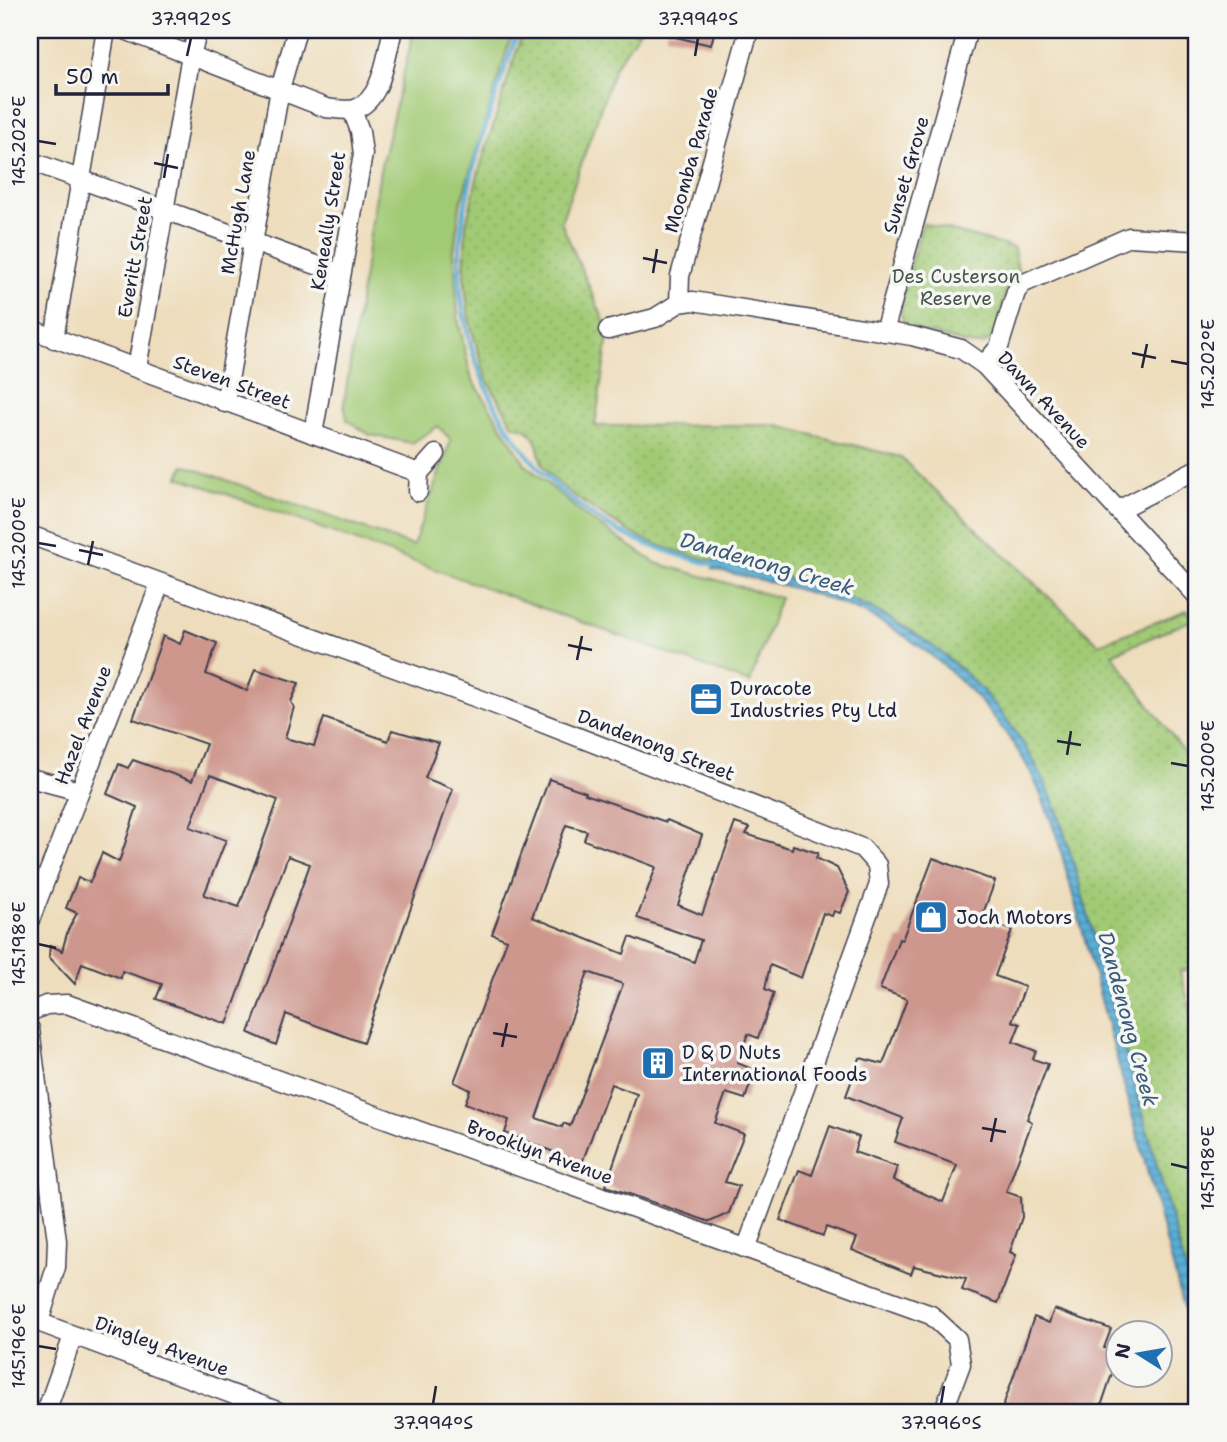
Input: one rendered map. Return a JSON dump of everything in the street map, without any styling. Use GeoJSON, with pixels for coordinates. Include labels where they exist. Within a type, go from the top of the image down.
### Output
{"type":"FeatureCollection","features":[{"type":"Feature","properties":{"kind":"street"},"geometry":{"type":"LineString","coordinates":[[54,339],[106,30]]}},
{"type":"Feature","properties":{"kind":"street"},"geometry":{"type":"LineString","coordinates":[[125,30],[326,108],[352,110],[366,104],[377,86],[393,30]]}},
{"type":"Feature","properties":{"kind":"street","name":"Everitt Street"},"geometry":{"type":"LineString","coordinates":[[137,368],[191,55],[198,30]]}},
{"type":"Feature","properties":{"kind":"street","name":"McHugh Lane"},"geometry":{"type":"LineString","coordinates":[[225,403],[281,89],[297,30]]}},
{"type":"Feature","properties":{"kind":"street","name":"Moomba Parade"},"geometry":{"type":"LineString","coordinates":[[679,303],[680,276],[749,30]]}},
{"type":"Feature","properties":{"kind":"street","name":"Sunset Grove"},"geometry":{"type":"LineString","coordinates":[[884,332],[968,30]]}},
{"type":"Feature","properties":{"kind":"street","name":"Keneally Street"},"geometry":{"type":"LineString","coordinates":[[313,434],[363,154],[360,131],[352,110]]}},
{"type":"Feature","properties":{"kind":"street"},"geometry":{"type":"LineString","coordinates":[[30,161],[341,274]]}},
{"type":"Feature","properties":{"kind":"street"},"geometry":{"type":"LineString","coordinates":[[984,365],[999,347],[1016,292],[1022,284],[1129,237],[1196,237]]}},
{"type":"Feature","properties":{"kind":"street","name":"Dawn Avenue"},"geometry":{"type":"LineString","coordinates":[[679,303],[693,301],[912,336],[968,352],[984,365],[1197,596]]}},
{"type":"Feature","properties":{"kind":"street"},"geometry":{"type":"LineString","coordinates":[[608,330],[655,318],[679,303]]}},
{"type":"Feature","properties":{"kind":"street","name":"Steven Street"},"geometry":{"type":"LineString","coordinates":[[30,329],[419,473]]}},
{"type":"Feature","properties":{"kind":"street"},"geometry":{"type":"LineString","coordinates":[[418,492],[419,473],[436,454]]}},
{"type":"Feature","properties":{"kind":"street"},"geometry":{"type":"LineString","coordinates":[[1118,510],[1197,469]]}},
{"type":"Feature","properties":{"kind":"street","name":"Dandenong Street"},"geometry":{"type":"LineString","coordinates":[[30,535],[496,705],[862,848],[877,864],[879,884],[747,1249]]}},
{"type":"Feature","properties":{"kind":"street","name":"Hazel Avenue"},"geometry":{"type":"LineString","coordinates":[[30,920],[160,584]]}},
{"type":"Feature","properties":{"kind":"street"},"geometry":{"type":"LineString","coordinates":[[30,778],[79,791]]}},
{"type":"Feature","properties":{"kind":"street","name":"Brooklyn Avenue"},"geometry":{"type":"LineString","coordinates":[[30,1012],[46,1005],[67,1004],[930,1315],[957,1339],[961,1364],[943,1412]]}},
{"type":"Feature","properties":{"kind":"street"},"geometry":{"type":"LineString","coordinates":[[30,1029],[57,1241],[56,1267],[34,1321]]}},
{"type":"Feature","properties":{"kind":"street","name":"Dingley Avenue"},"geometry":{"type":"LineString","coordinates":[[34,1321],[280,1412]]}},
{"type":"Feature","properties":{"kind":"street"},"geometry":{"type":"LineString","coordinates":[[46,1412],[73,1336]]}},
{"type":"Feature","properties":{"kind":"green space"},"geometry":{"type":"Polygon","coordinates":[[[414,30],[513,30],[460,205],[454,251],[458,319],[471,377],[526,465],[585,516],[656,563],[780,598],[750,683],[179,477],[184,465],[413,546],[451,440],[438,426],[412,443],[370,435],[347,420],[344,403],[380,170],[414,30]]]}},
{"type":"Feature","properties":{"kind":"green space"},"geometry":{"type":"Polygon","coordinates":[[[523,30],[640,30],[615,67],[561,222],[608,330],[595,426],[774,425],[900,457],[1099,644],[1187,610],[1195,619],[1112,654],[1197,770],[1197,966],[1180,972],[1197,1031],[1197,1311],[1058,812],[1016,734],[991,701],[962,671],[931,645],[896,622],[857,602],[794,580],[667,548],[633,534],[596,511],[549,474],[542,464],[533,437],[527,429],[513,425],[486,378],[469,320],[464,275],[466,225],[478,174],[523,30]]]}},
{"type":"Feature","properties":{"kind":"green space","name":"Des Custerson Reserve"},"geometry":{"type":"Polygon","coordinates":[[[923,223],[1014,248],[1019,276],[1007,291],[996,330],[984,344],[960,342],[916,330],[905,324],[901,305],[903,291],[923,223]]]}},
{"type":"Feature","properties":{"kind":"water"},"geometry":{"type":"Polygon","coordinates":[[[715,560],[838,594],[903,626],[960,669],[985,694],[1008,721],[1028,751],[1054,804],[1075,868],[1197,1311],[1197,1356],[1058,840],[1038,788],[1022,757],[986,708],[965,685],[918,645],[892,628],[822,597],[713,569],[715,560]]]}},
{"type":"Feature","properties":{"kind":"building"},"geometry":{"type":"Polygon","coordinates":[[[666,30],[712,30],[711,33],[714,33],[711,45],[666,35],[666,30]]]}},
{"type":"Feature","properties":{"kind":"building"},"geometry":{"type":"Polygon","coordinates":[[[185,630],[217,643],[206,674],[247,691],[255,669],[299,683],[291,702],[294,707],[285,738],[314,746],[324,718],[388,741],[392,730],[439,743],[425,778],[453,789],[363,1043],[286,1014],[276,1045],[249,1033],[310,864],[288,856],[227,1024],[156,999],[162,984],[122,971],[121,978],[82,963],[75,984],[49,957],[50,945],[62,951],[68,930],[77,913],[66,908],[78,878],[90,882],[102,853],[119,862],[137,807],[107,794],[119,764],[128,768],[133,760],[192,781],[206,744],[133,719],[163,636],[180,644],[185,630]],[[210,775],[190,827],[226,840],[204,895],[239,907],[278,800],[210,775]]]}},
{"type":"Feature","properties":{"kind":"building"},"geometry":{"type":"Polygon","coordinates":[[[549,779],[702,835],[678,905],[702,915],[735,823],[750,828],[746,834],[792,849],[793,845],[818,853],[816,858],[837,868],[849,892],[840,913],[834,911],[832,916],[823,913],[801,978],[770,965],[765,989],[774,993],[758,1038],[748,1034],[737,1063],[755,1070],[745,1099],[726,1093],[715,1123],[744,1134],[725,1182],[739,1186],[729,1213],[710,1222],[606,1186],[637,1094],[611,1084],[582,1163],[505,1133],[509,1120],[465,1103],[470,1090],[454,1082],[507,940],[492,934],[549,779]],[[566,825],[532,917],[624,954],[630,937],[694,962],[701,940],[637,918],[656,867],[584,840],[587,831],[566,825]],[[588,972],[536,1118],[562,1127],[564,1123],[570,1126],[623,984],[588,972]]]}},
{"type":"Feature","properties":{"kind":"building"},"geometry":{"type":"Polygon","coordinates":[[[933,858],[995,881],[981,919],[1012,930],[995,976],[1025,987],[1012,1021],[1020,1024],[1013,1042],[1036,1051],[1033,1059],[1048,1064],[1027,1119],[1032,1122],[1006,1192],[1021,1197],[1022,1217],[1010,1252],[1016,1255],[998,1303],[962,1290],[966,1279],[914,1266],[911,1274],[852,1250],[857,1238],[826,1227],[823,1236],[780,1220],[799,1170],[812,1175],[830,1126],[859,1137],[854,1152],[897,1167],[893,1180],[943,1202],[957,1165],[895,1142],[903,1118],[846,1096],[860,1058],[883,1064],[907,999],[880,989],[933,858]]]}},
{"type":"Feature","properties":{"kind":"building"},"geometry":{"type":"Polygon","coordinates":[[[1054,1309],[1104,1327],[1104,1390],[1106,1390],[1099,1412],[1001,1412],[1034,1317],[1049,1323],[1054,1309]]]}},
{"type":"Feature","properties":{"kind":"waterway","name":"Dandenong Creek"},"geometry":{"type":"LineString","coordinates":[[518,30],[478,150],[462,224],[459,268],[463,312],[474,355],[491,396],[513,435],[540,470],[572,500],[609,526],[635,539],[718,566]]}},
{"type":"Feature","properties":{"kind":"place","name":"Duracote Industries Pty Ltd"},"geometry":{"type":"Point","coordinates":[706,699]}},
{"type":"Feature","properties":{"kind":"place","name":"Joch Motors"},"geometry":{"type":"Point","coordinates":[931,917]}},
{"type":"Feature","properties":{"kind":"place","name":"D & D Nuts International Foods"},"geometry":{"type":"Point","coordinates":[658,1063]}}]}
